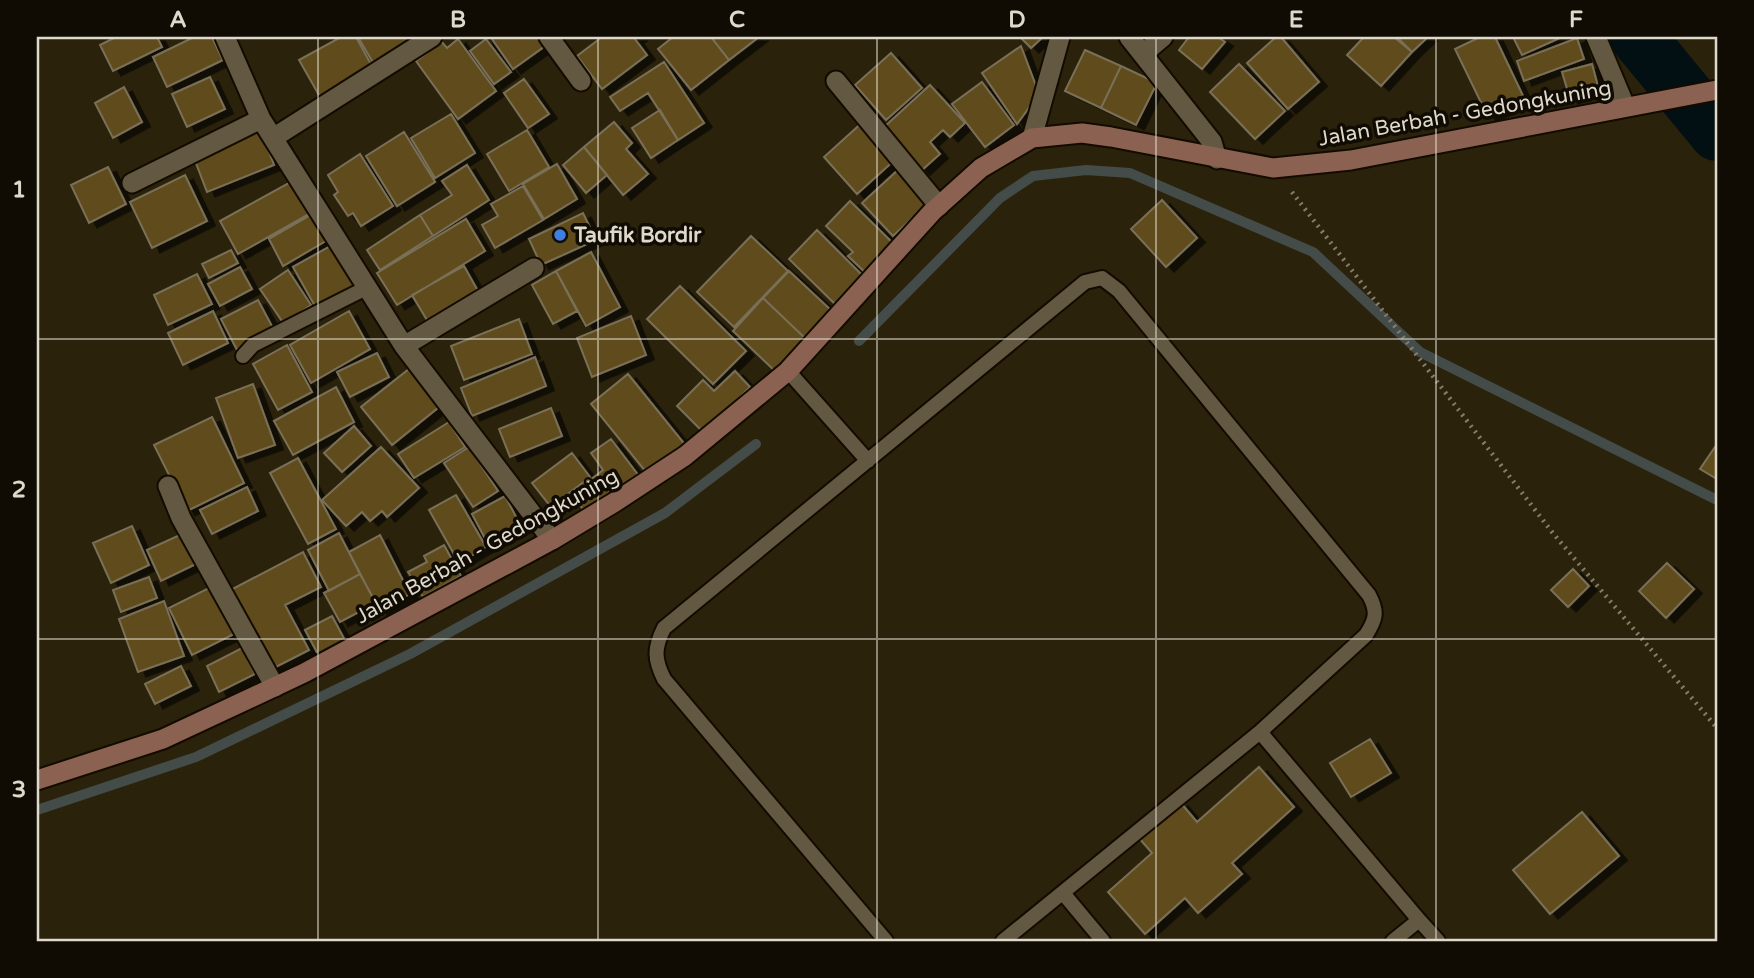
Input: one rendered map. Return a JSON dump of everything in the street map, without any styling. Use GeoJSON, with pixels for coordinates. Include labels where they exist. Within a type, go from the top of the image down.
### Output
{"type":"FeatureCollection","features":[{"type":"Feature","properties":{"kind":"main road","name":"Jalan Berbah - Gedongkuning"},"geometry":{"type":"LineString","coordinates":[[37,780],[163,739],[275,687],[552,540],[685,456],[788,371],[939,206],[981,169],[1032,138],[1082,133],[1273,168],[1352,160],[1717,90]]}},
{"type":"Feature","properties":{"kind":"street"},"geometry":{"type":"LineString","coordinates":[[225,37],[272,138],[404,346],[552,540]]}},
{"type":"Feature","properties":{"kind":"street"},"geometry":{"type":"LineString","coordinates":[[272,138],[432,37]]}},
{"type":"Feature","properties":{"kind":"street"},"geometry":{"type":"LineString","coordinates":[[549,37],[581,81]]}},
{"type":"Feature","properties":{"kind":"street"},"geometry":{"type":"LineString","coordinates":[[1032,138],[1060,37]]}},
{"type":"Feature","properties":{"kind":"street"},"geometry":{"type":"LineString","coordinates":[[1129,37],[1212,142],[1217,159]]}},
{"type":"Feature","properties":{"kind":"street"},"geometry":{"type":"LineString","coordinates":[[1144,53],[1163,37]]}},
{"type":"Feature","properties":{"kind":"street"},"geometry":{"type":"LineString","coordinates":[[1596,37],[1632,105]]}},
{"type":"Feature","properties":{"kind":"street"},"geometry":{"type":"LineString","coordinates":[[836,81],[939,206]]}},
{"type":"Feature","properties":{"kind":"street"},"geometry":{"type":"LineString","coordinates":[[132,183],[261,119]]}},
{"type":"Feature","properties":{"kind":"street"},"geometry":{"type":"LineString","coordinates":[[404,346],[534,268]]}},
{"type":"Feature","properties":{"kind":"street"},"geometry":{"type":"LineString","coordinates":[[168,485],[191,538],[275,687]]}},
{"type":"Feature","properties":{"kind":"lane"},"geometry":{"type":"LineString","coordinates":[[886,941],[664,679],[657,665],[654,648],[664,628],[1085,282],[1102,278],[1111,282],[1369,596],[1376,609],[1375,621],[1366,635],[1260,732],[1003,941]]}},
{"type":"Feature","properties":{"kind":"lane"},"geometry":{"type":"LineString","coordinates":[[243,356],[253,345],[368,287]]}},
{"type":"Feature","properties":{"kind":"lane"},"geometry":{"type":"LineString","coordinates":[[788,371],[868,461]]}},
{"type":"Feature","properties":{"kind":"lane"},"geometry":{"type":"LineString","coordinates":[[1260,732],[1438,941]]}},
{"type":"Feature","properties":{"kind":"lane"},"geometry":{"type":"LineString","coordinates":[[1063,893],[1103,941]]}},
{"type":"Feature","properties":{"kind":"lane"},"geometry":{"type":"LineString","coordinates":[[1393,941],[1419,920]]}},
{"type":"Feature","properties":{"kind":"path"},"geometry":{"type":"LineString","coordinates":[[1273,168],[1552,532],[1717,729]]}},
{"type":"Feature","properties":{"kind":"building"},"geometry":{"type":"Polygon","coordinates":[[[116,37],[157,37],[162,47],[113,71],[100,45],[116,37]]]}},
{"type":"Feature","properties":{"kind":"building"},"geometry":{"type":"Polygon","coordinates":[[[194,37],[212,37],[223,60],[167,87],[153,57],[194,37]]]}},
{"type":"Feature","properties":{"kind":"building"},"geometry":{"type":"Polygon","coordinates":[[[341,37],[356,37],[373,68],[320,97],[299,60],[341,37]]]}},
{"type":"Feature","properties":{"kind":"building"},"geometry":{"type":"Polygon","coordinates":[[[358,37],[426,37],[375,66],[358,37]]]}},
{"type":"Feature","properties":{"kind":"building"},"geometry":{"type":"Polygon","coordinates":[[[543,37],[548,44],[513,69],[492,39],[543,37]]]}},
{"type":"Feature","properties":{"kind":"building"},"geometry":{"type":"Polygon","coordinates":[[[602,37],[638,37],[635,39],[647,55],[602,89],[577,56],[602,37]]]}},
{"type":"Feature","properties":{"kind":"building"},"geometry":{"type":"Polygon","coordinates":[[[673,37],[711,37],[729,60],[691,90],[658,49],[673,37]]]}},
{"type":"Feature","properties":{"kind":"building"},"geometry":{"type":"Polygon","coordinates":[[[711,37],[759,37],[729,60],[711,37]]]}},
{"type":"Feature","properties":{"kind":"building"},"geometry":{"type":"Polygon","coordinates":[[[1020,37],[1043,37],[1031,48],[1020,37]]]}},
{"type":"Feature","properties":{"kind":"building"},"geometry":{"type":"Polygon","coordinates":[[[1189,37],[1218,37],[1225,42],[1202,69],[1179,50],[1189,37]]]}},
{"type":"Feature","properties":{"kind":"building"},"geometry":{"type":"Polygon","coordinates":[[[1276,37],[1281,37],[1319,82],[1288,109],[1247,63],[1276,37]]]}},
{"type":"Feature","properties":{"kind":"building"},"geometry":{"type":"Polygon","coordinates":[[[1364,37],[1394,37],[1412,52],[1381,86],[1347,55],[1364,37]]]}},
{"type":"Feature","properties":{"kind":"building"},"geometry":{"type":"Polygon","coordinates":[[[1397,37],[1428,37],[1412,52],[1397,37]]]}},
{"type":"Feature","properties":{"kind":"building"},"geometry":{"type":"Polygon","coordinates":[[[1480,37],[1495,37],[1525,100],[1488,117],[1455,49],[1480,37]]]}},
{"type":"Feature","properties":{"kind":"building"},"geometry":{"type":"Polygon","coordinates":[[[1513,37],[1562,37],[1522,55],[1513,37]]]}},
{"type":"Feature","properties":{"kind":"building"},"geometry":{"type":"Polygon","coordinates":[[[1577,38],[1584,59],[1524,81],[1517,61],[1577,38]]]}},
{"type":"Feature","properties":{"kind":"building"},"geometry":{"type":"Polygon","coordinates":[[[458,39],[496,91],[458,119],[416,61],[442,42],[447,48],[458,39]]]}},
{"type":"Feature","properties":{"kind":"building"},"geometry":{"type":"Polygon","coordinates":[[[486,39],[511,72],[494,84],[470,51],[486,39]]]}},
{"type":"Feature","properties":{"kind":"building"},"geometry":{"type":"Polygon","coordinates":[[[1021,46],[1039,94],[1017,124],[982,73],[1021,46]]]}},
{"type":"Feature","properties":{"kind":"building"},"geometry":{"type":"Polygon","coordinates":[[[1085,50],[1121,66],[1101,108],[1065,91],[1085,50]]]}},
{"type":"Feature","properties":{"kind":"building"},"geometry":{"type":"Polygon","coordinates":[[[891,53],[922,88],[886,120],[855,85],[891,53]]]}},
{"type":"Feature","properties":{"kind":"building"},"geometry":{"type":"Polygon","coordinates":[[[664,62],[704,123],[678,140],[648,93],[620,111],[610,97],[664,62]]]}},
{"type":"Feature","properties":{"kind":"building"},"geometry":{"type":"Polygon","coordinates":[[[1239,64],[1285,111],[1255,139],[1210,92],[1239,64]]]}},
{"type":"Feature","properties":{"kind":"building"},"geometry":{"type":"Polygon","coordinates":[[[1592,64],[1599,90],[1570,99],[1562,72],[1592,64]]]}},
{"type":"Feature","properties":{"kind":"building"},"geometry":{"type":"Polygon","coordinates":[[[1121,66],[1157,83],[1136,125],[1101,108],[1121,66]]]}},
{"type":"Feature","properties":{"kind":"building"},"geometry":{"type":"Polygon","coordinates":[[[210,77],[225,109],[187,127],[172,94],[210,77]]]}},
{"type":"Feature","properties":{"kind":"building"},"geometry":{"type":"Polygon","coordinates":[[[524,79],[549,114],[528,128],[504,93],[524,79]]]}},
{"type":"Feature","properties":{"kind":"building"},"geometry":{"type":"Polygon","coordinates":[[[982,82],[1014,125],[985,147],[952,104],[982,82]]]}},
{"type":"Feature","properties":{"kind":"building"},"geometry":{"type":"Polygon","coordinates":[[[930,85],[965,123],[950,137],[943,130],[930,142],[940,154],[922,170],[883,128],[930,85]]]}},
{"type":"Feature","properties":{"kind":"building"},"geometry":{"type":"Polygon","coordinates":[[[124,87],[142,122],[113,138],[95,103],[124,87]]]}},
{"type":"Feature","properties":{"kind":"building"},"geometry":{"type":"Polygon","coordinates":[[[660,110],[678,140],[651,158],[632,128],[660,110]]]}},
{"type":"Feature","properties":{"kind":"building"},"geometry":{"type":"Polygon","coordinates":[[[451,114],[475,153],[435,178],[411,138],[451,114]]]}},
{"type":"Feature","properties":{"kind":"building"},"geometry":{"type":"Polygon","coordinates":[[[865,120],[898,157],[857,194],[824,157],[865,120]]]}},
{"type":"Feature","properties":{"kind":"building"},"geometry":{"type":"Polygon","coordinates":[[[614,122],[632,143],[626,149],[648,174],[623,195],[584,147],[614,122]]]}},
{"type":"Feature","properties":{"kind":"building"},"geometry":{"type":"Polygon","coordinates":[[[261,130],[274,165],[207,192],[194,158],[261,130]]]}},
{"type":"Feature","properties":{"kind":"building"},"geometry":{"type":"Polygon","coordinates":[[[527,130],[549,167],[509,191],[487,154],[527,130]]]}},
{"type":"Feature","properties":{"kind":"building"},"geometry":{"type":"Polygon","coordinates":[[[404,132],[435,182],[397,206],[366,156],[404,132]]]}},
{"type":"Feature","properties":{"kind":"building"},"geometry":{"type":"Polygon","coordinates":[[[584,147],[607,175],[586,193],[563,165],[584,147]]]}},
{"type":"Feature","properties":{"kind":"building"},"geometry":{"type":"Polygon","coordinates":[[[360,154],[393,206],[361,226],[353,213],[348,216],[334,195],[338,192],[328,175],[360,154]]]}},
{"type":"Feature","properties":{"kind":"building"},"geometry":{"type":"Polygon","coordinates":[[[557,164],[577,199],[544,219],[523,184],[557,164]]]}},
{"type":"Feature","properties":{"kind":"building"},"geometry":{"type":"Polygon","coordinates":[[[467,165],[489,200],[433,236],[420,215],[452,195],[442,181],[467,165]]]}},
{"type":"Feature","properties":{"kind":"building"},"geometry":{"type":"Polygon","coordinates":[[[108,167],[126,204],[89,223],[71,185],[108,167]]]}},
{"type":"Feature","properties":{"kind":"building"},"geometry":{"type":"Polygon","coordinates":[[[899,169],[930,202],[893,236],[862,203],[899,169]]]}},
{"type":"Feature","properties":{"kind":"building"},"geometry":{"type":"Polygon","coordinates":[[[185,175],[207,221],[152,248],[130,202],[185,175]]]}},
{"type":"Feature","properties":{"kind":"building"},"geometry":{"type":"Polygon","coordinates":[[[296,179],[314,211],[238,254],[220,221],[296,179]]]}},
{"type":"Feature","properties":{"kind":"building"},"geometry":{"type":"Polygon","coordinates":[[[523,186],[543,220],[495,248],[482,225],[498,216],[491,204],[523,186]]]}},
{"type":"Feature","properties":{"kind":"building"},"geometry":{"type":"Polygon","coordinates":[[[1162,200],[1197,238],[1166,267],[1131,229],[1162,200]]]}},
{"type":"Feature","properties":{"kind":"building"},"geometry":{"type":"Polygon","coordinates":[[[850,201],[898,248],[870,277],[848,256],[853,252],[826,226],[850,201]]]}},
{"type":"Feature","properties":{"kind":"building"},"geometry":{"type":"Polygon","coordinates":[[[316,212],[331,238],[283,266],[269,239],[316,212]]]}},
{"type":"Feature","properties":{"kind":"building"},"geometry":{"type":"Polygon","coordinates":[[[583,213],[596,240],[541,265],[529,239],[583,213]]]}},
{"type":"Feature","properties":{"kind":"building"},"geometry":{"type":"Polygon","coordinates":[[[420,215],[433,236],[380,270],[367,250],[420,215]]]}},
{"type":"Feature","properties":{"kind":"building"},"geometry":{"type":"Polygon","coordinates":[[[466,219],[485,251],[397,305],[377,273],[466,219]]]}},
{"type":"Feature","properties":{"kind":"building"},"geometry":{"type":"Polygon","coordinates":[[[817,230],[867,280],[839,308],[789,259],[817,230]]]}},
{"type":"Feature","properties":{"kind":"building"},"geometry":{"type":"Polygon","coordinates":[[[751,236],[788,271],[734,327],[697,292],[751,236]]]}},
{"type":"Feature","properties":{"kind":"building"},"geometry":{"type":"Polygon","coordinates":[[[334,244],[357,285],[316,308],[293,267],[334,244]]]}},
{"type":"Feature","properties":{"kind":"building"},"geometry":{"type":"Polygon","coordinates":[[[231,250],[238,263],[209,278],[202,264],[231,250]]]}},
{"type":"Feature","properties":{"kind":"building"},"geometry":{"type":"Polygon","coordinates":[[[591,252],[620,307],[586,326],[556,271],[591,252]]]}},
{"type":"Feature","properties":{"kind":"building"},"geometry":{"type":"Polygon","coordinates":[[[464,266],[482,298],[431,327],[412,295],[464,266]]]}},
{"type":"Feature","properties":{"kind":"building"},"geometry":{"type":"Polygon","coordinates":[[[240,267],[252,289],[220,306],[208,284],[240,267]]]}},
{"type":"Feature","properties":{"kind":"building"},"geometry":{"type":"Polygon","coordinates":[[[288,270],[311,305],[284,324],[260,289],[288,270]]]}},
{"type":"Feature","properties":{"kind":"building"},"geometry":{"type":"Polygon","coordinates":[[[556,271],[577,311],[553,324],[532,285],[556,271]]]}},
{"type":"Feature","properties":{"kind":"building"},"geometry":{"type":"Polygon","coordinates":[[[789,271],[833,312],[807,340],[763,298],[789,271]]]}},
{"type":"Feature","properties":{"kind":"building"},"geometry":{"type":"Polygon","coordinates":[[[197,274],[212,304],[168,325],[154,295],[197,274]]]}},
{"type":"Feature","properties":{"kind":"building"},"geometry":{"type":"Polygon","coordinates":[[[680,286],[746,351],[713,384],[647,319],[680,286]]]}},
{"type":"Feature","properties":{"kind":"building"},"geometry":{"type":"Polygon","coordinates":[[[763,298],[807,340],[777,373],[733,331],[763,298]]]}},
{"type":"Feature","properties":{"kind":"building"},"geometry":{"type":"Polygon","coordinates":[[[258,300],[274,330],[237,350],[221,319],[258,300]]]}},
{"type":"Feature","properties":{"kind":"building"},"geometry":{"type":"Polygon","coordinates":[[[213,311],[228,343],[183,365],[168,333],[213,311]]]}},
{"type":"Feature","properties":{"kind":"building"},"geometry":{"type":"Polygon","coordinates":[[[349,311],[370,349],[311,383],[290,345],[349,311]]]}},
{"type":"Feature","properties":{"kind":"building"},"geometry":{"type":"Polygon","coordinates":[[[631,316],[646,355],[592,377],[577,338],[631,316]]]}},
{"type":"Feature","properties":{"kind":"building"},"geometry":{"type":"Polygon","coordinates":[[[519,319],[532,354],[464,380],[451,346],[519,319]]]}},
{"type":"Feature","properties":{"kind":"building"},"geometry":{"type":"Polygon","coordinates":[[[287,345],[312,392],[278,410],[253,364],[287,345]]]}},
{"type":"Feature","properties":{"kind":"building"},"geometry":{"type":"Polygon","coordinates":[[[377,353],[389,377],[350,397],[337,372],[377,353]]]}},
{"type":"Feature","properties":{"kind":"building"},"geometry":{"type":"Polygon","coordinates":[[[535,357],[546,386],[472,416],[461,388],[535,357]]]}},
{"type":"Feature","properties":{"kind":"building"},"geometry":{"type":"Polygon","coordinates":[[[414,365],[444,403],[392,445],[361,407],[414,365]]]}},
{"type":"Feature","properties":{"kind":"building"},"geometry":{"type":"Polygon","coordinates":[[[735,371],[750,387],[704,433],[677,406],[703,380],[714,391],[735,371]]]}},
{"type":"Feature","properties":{"kind":"building"},"geometry":{"type":"Polygon","coordinates":[[[628,374],[687,447],[650,477],[591,404],[628,374]]]}},
{"type":"Feature","properties":{"kind":"building"},"geometry":{"type":"Polygon","coordinates":[[[253,384],[275,445],[238,458],[216,398],[253,384]]]}},
{"type":"Feature","properties":{"kind":"building"},"geometry":{"type":"Polygon","coordinates":[[[336,387],[354,422],[293,455],[274,421],[336,387]]]}},
{"type":"Feature","properties":{"kind":"building"},"geometry":{"type":"Polygon","coordinates":[[[551,408],[562,436],[510,457],[499,429],[551,408]]]}},
{"type":"Feature","properties":{"kind":"building"},"geometry":{"type":"Polygon","coordinates":[[[212,417],[244,483],[187,511],[154,445],[212,417]]]}},
{"type":"Feature","properties":{"kind":"building"},"geometry":{"type":"Polygon","coordinates":[[[449,422],[465,447],[414,478],[398,454],[449,422]]]}},
{"type":"Feature","properties":{"kind":"building"},"geometry":{"type":"Polygon","coordinates":[[[354,426],[371,446],[342,472],[324,453],[354,426]]]}},
{"type":"Feature","properties":{"kind":"building"},"geometry":{"type":"Polygon","coordinates":[[[611,439],[639,476],[587,515],[572,494],[603,470],[591,453],[611,439]]]}},
{"type":"Feature","properties":{"kind":"building"},"geometry":{"type":"Polygon","coordinates":[[[1717,444],[1717,479],[1700,469],[1717,444]]]}},
{"type":"Feature","properties":{"kind":"building"},"geometry":{"type":"Polygon","coordinates":[[[381,447],[419,488],[387,517],[382,511],[370,521],[362,512],[346,526],[322,500],[381,447]]]}},
{"type":"Feature","properties":{"kind":"building"},"geometry":{"type":"Polygon","coordinates":[[[469,447],[498,491],[473,507],[444,463],[469,447]]]}},
{"type":"Feature","properties":{"kind":"building"},"geometry":{"type":"Polygon","coordinates":[[[572,453],[590,477],[551,507],[532,483],[572,453]]]}},
{"type":"Feature","properties":{"kind":"building"},"geometry":{"type":"Polygon","coordinates":[[[298,458],[336,529],[308,544],[270,473],[298,458]]]}},
{"type":"Feature","properties":{"kind":"building"},"geometry":{"type":"Polygon","coordinates":[[[247,487],[258,511],[212,534],[200,510],[247,487]]]}},
{"type":"Feature","properties":{"kind":"building"},"geometry":{"type":"Polygon","coordinates":[[[456,495],[486,547],[459,563],[429,510],[456,495]]]}},
{"type":"Feature","properties":{"kind":"building"},"geometry":{"type":"Polygon","coordinates":[[[505,496],[522,528],[489,546],[472,514],[505,496]]]}},
{"type":"Feature","properties":{"kind":"building"},"geometry":{"type":"Polygon","coordinates":[[[132,526],[149,565],[111,583],[93,543],[132,526]]]}},
{"type":"Feature","properties":{"kind":"building"},"geometry":{"type":"Polygon","coordinates":[[[184,533],[198,563],[161,581],[147,550],[184,533]]]}},
{"type":"Feature","properties":{"kind":"building"},"geometry":{"type":"Polygon","coordinates":[[[339,533],[360,574],[329,591],[308,550],[339,533]]]}},
{"type":"Feature","properties":{"kind":"building"},"geometry":{"type":"Polygon","coordinates":[[[380,535],[410,594],[379,610],[349,552],[380,535]]]}},
{"type":"Feature","properties":{"kind":"building"},"geometry":{"type":"Polygon","coordinates":[[[444,545],[461,576],[423,597],[408,572],[427,562],[424,556],[444,545]]]}},
{"type":"Feature","properties":{"kind":"building"},"geometry":{"type":"Polygon","coordinates":[[[303,552],[321,587],[285,605],[309,650],[268,671],[227,592],[303,552]]]}},
{"type":"Feature","properties":{"kind":"building"},"geometry":{"type":"Polygon","coordinates":[[[1667,563],[1694,589],[1666,618],[1639,591],[1667,563]]]}},
{"type":"Feature","properties":{"kind":"building"},"geometry":{"type":"Polygon","coordinates":[[[1573,569],[1589,586],[1568,607],[1551,590],[1573,569]]]}},
{"type":"Feature","properties":{"kind":"building"},"geometry":{"type":"Polygon","coordinates":[[[360,574],[376,603],[340,622],[324,593],[360,574]]]}},
{"type":"Feature","properties":{"kind":"building"},"geometry":{"type":"Polygon","coordinates":[[[149,577],[157,598],[121,612],[113,590],[149,577]]]}},
{"type":"Feature","properties":{"kind":"building"},"geometry":{"type":"Polygon","coordinates":[[[217,584],[240,631],[192,655],[169,608],[217,584]]]}},
{"type":"Feature","properties":{"kind":"building"},"geometry":{"type":"Polygon","coordinates":[[[164,601],[184,656],[138,672],[119,619],[164,601]]]}},
{"type":"Feature","properties":{"kind":"building"},"geometry":{"type":"Polygon","coordinates":[[[332,616],[347,644],[320,658],[305,630],[332,616]]]}},
{"type":"Feature","properties":{"kind":"building"},"geometry":{"type":"Polygon","coordinates":[[[242,648],[255,674],[219,692],[207,666],[242,648]]]}},
{"type":"Feature","properties":{"kind":"building"},"geometry":{"type":"Polygon","coordinates":[[[181,666],[191,686],[155,704],[145,684],[181,666]]]}},
{"type":"Feature","properties":{"kind":"building"},"geometry":{"type":"Polygon","coordinates":[[[1370,739],[1391,773],[1351,797],[1330,763],[1370,739]]]}},
{"type":"Feature","properties":{"kind":"building"},"geometry":{"type":"Polygon","coordinates":[[[1259,767],[1294,807],[1232,863],[1242,874],[1198,913],[1185,898],[1145,934],[1108,892],[1152,853],[1139,838],[1180,802],[1197,822],[1259,767]]]}},
{"type":"Feature","properties":{"kind":"building"},"geometry":{"type":"Polygon","coordinates":[[[1582,812],[1619,856],[1550,914],[1513,870],[1582,812]]]}},
{"type":"Feature","properties":{"kind":"waterway"},"geometry":{"type":"LineString","coordinates":[[1638,37],[1717,133]]}},
{"type":"Feature","properties":{"kind":"waterway"},"geometry":{"type":"LineString","coordinates":[[859,341],[1000,198],[1033,176],[1086,170],[1130,173],[1313,252],[1420,352],[1717,500]]}},
{"type":"Feature","properties":{"kind":"waterway"},"geometry":{"type":"LineString","coordinates":[[37,810],[196,757],[410,654],[665,513],[756,444]]}},
{"type":"Feature","properties":{"kind":"place","name":"Taufik Bordir"},"geometry":{"type":"Point","coordinates":[560,235]}}]}
